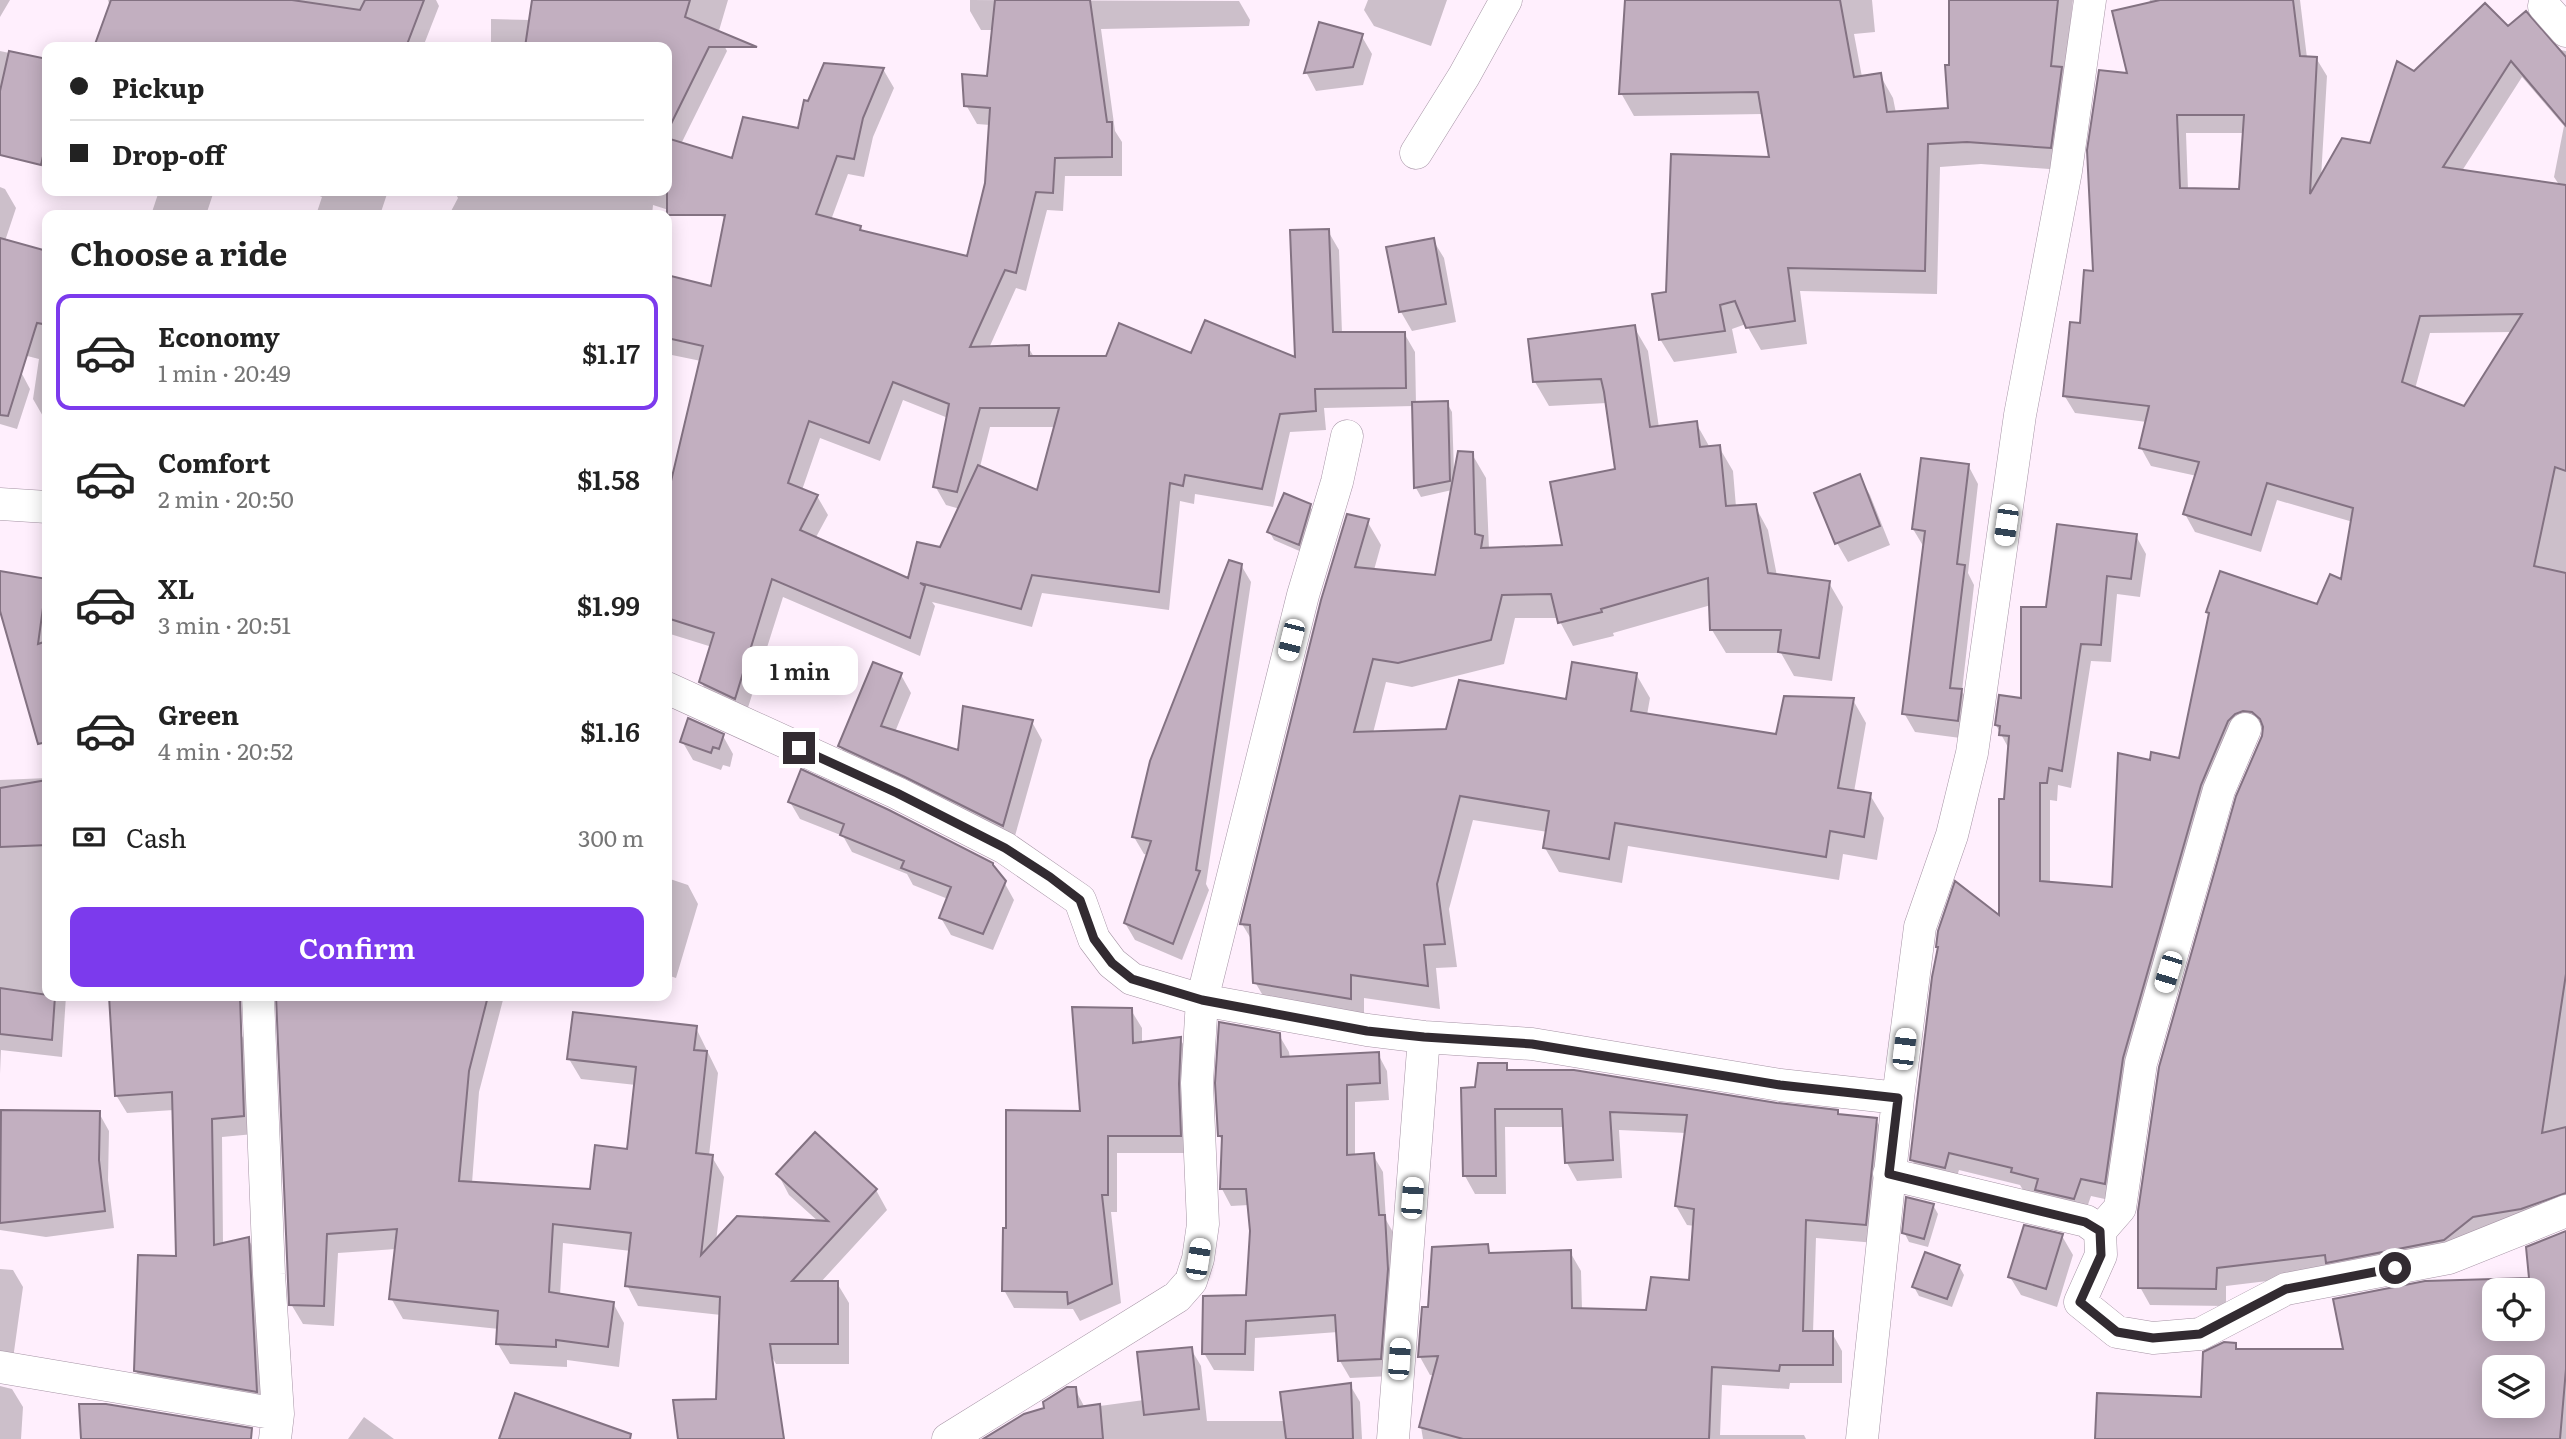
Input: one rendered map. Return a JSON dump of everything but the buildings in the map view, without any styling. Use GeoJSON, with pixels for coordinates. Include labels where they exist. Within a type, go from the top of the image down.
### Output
{"type":"FeatureCollection","features":[{"type":"Feature","properties":{"kind":"street"},"geometry":{"type":"LineString","coordinates":[[1416,153],[1506,0]]}},
{"type":"Feature","properties":{"kind":"street"},"geometry":{"type":"LineString","coordinates":[[1862,1439],[1889,1174],[1920,927],[1952,835],[1972,753],[2021,415],[2066,171],[2090,0]]}},
{"type":"Feature","properties":{"kind":"street"},"geometry":{"type":"LineString","coordinates":[[2543,2],[2566,31]]}},
{"type":"Feature","properties":{"kind":"street"},"geometry":{"type":"LineString","coordinates":[[962,1435],[1177,1297],[1191,1281],[1198,1259],[1203,1224],[1197,1083],[1202,1000],[1303,594],[1337,482],[1347,436]]}},
{"type":"Feature","properties":{"kind":"street"},"geometry":{"type":"LineString","coordinates":[[0,504],[42,507]]}},
{"type":"Feature","properties":{"kind":"street"},"geometry":{"type":"LineString","coordinates":[[672,690],[897,793],[1005,848],[1080,900],[1094,939],[1112,963],[1132,979],[1202,1000],[1367,1031],[1532,1044],[1780,1085],[1898,1098]]}},
{"type":"Feature","properties":{"kind":"street"},"geometry":{"type":"LineString","coordinates":[[2245,729],[2219,790],[2141,1063],[2120,1208],[2100,1231],[2101,1255],[2080,1302],[2117,1332],[2153,1338],[2200,1334],[2286,1289],[2449,1258],[2566,1212]]}},
{"type":"Feature","properties":{"kind":"street"},"geometry":{"type":"LineString","coordinates":[[0,1367],[276,1427],[258,1001]]}},
{"type":"Feature","properties":{"kind":"street"},"geometry":{"type":"LineString","coordinates":[[1393,1439],[1424,1037]]}},
{"type":"Feature","properties":{"kind":"street"},"geometry":{"type":"LineString","coordinates":[[1889,1174],[2085,1222],[2100,1231]]}},
{"type":"Feature","properties":{"kind":"route"},"geometry":{"type":"LineString","coordinates":[[799,748],[897,793],[1005,848],[1050,877],[1080,900],[1094,939],[1112,963],[1132,979],[1202,1000],[1367,1031],[1532,1044],[1780,1085],[1898,1098],[1889,1174],[2085,1222],[2100,1231],[2101,1255],[2080,1302],[2117,1332],[2153,1338],[2200,1334],[2286,1289],[2395,1268]]}}]}
